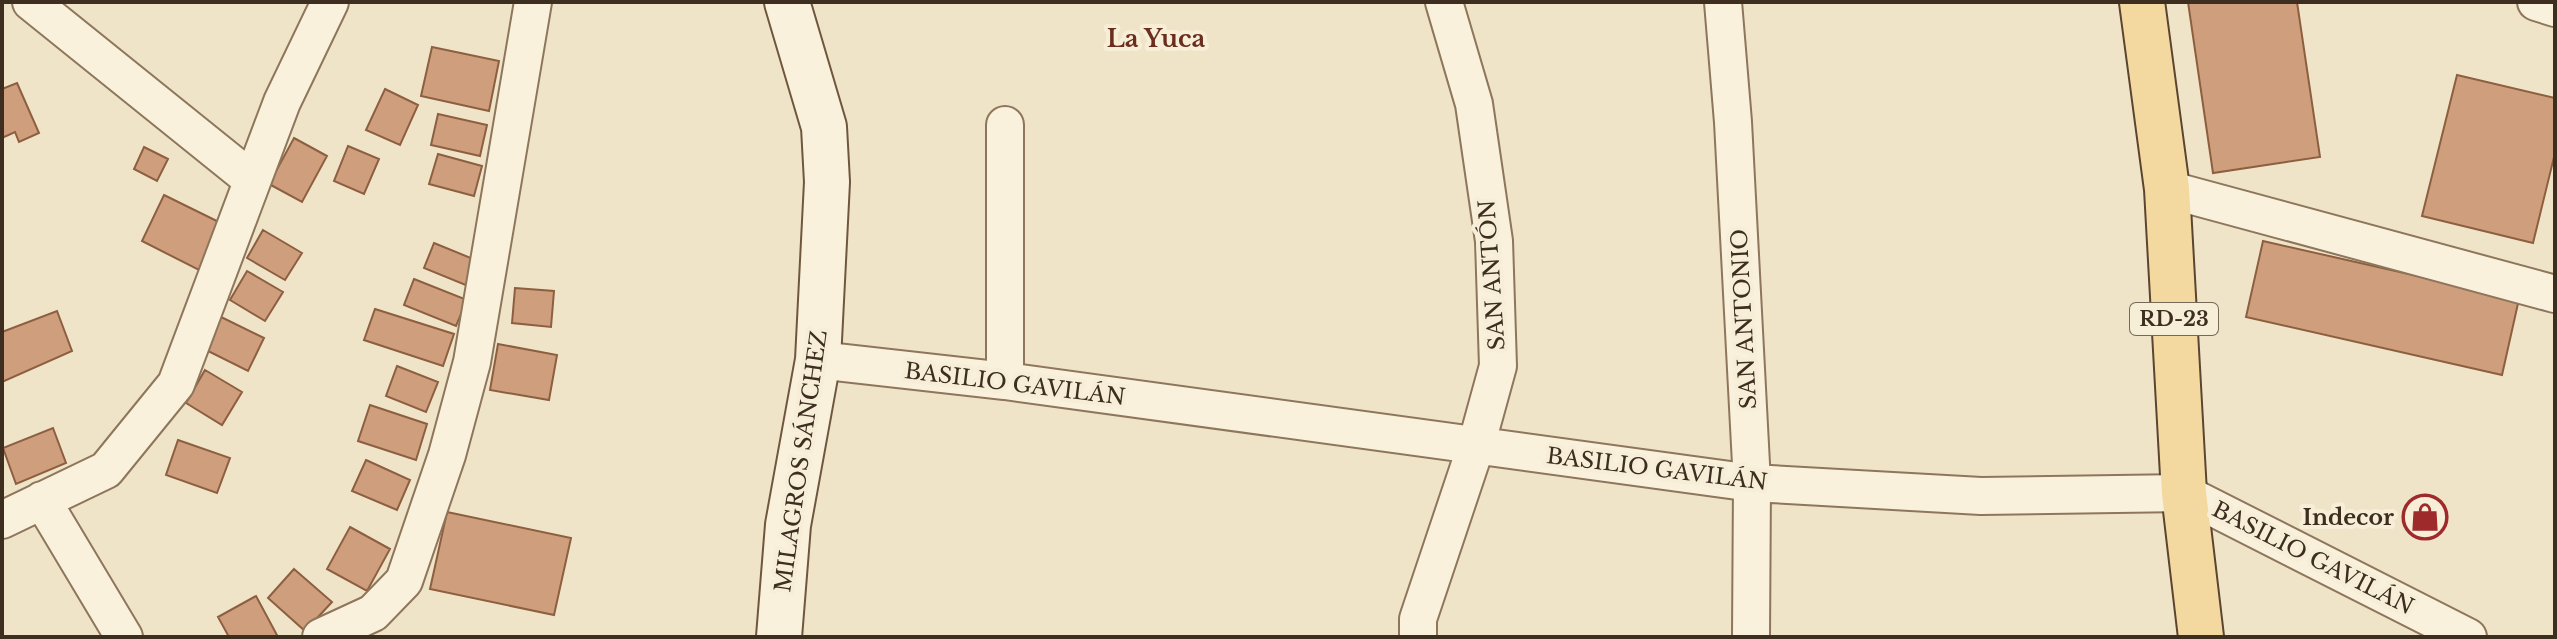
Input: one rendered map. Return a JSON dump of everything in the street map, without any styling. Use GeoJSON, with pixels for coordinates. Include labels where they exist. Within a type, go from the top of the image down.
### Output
{"type":"FeatureCollection","features":[{"type":"Feature","properties":{"kind":"main road","name":"MILAGROS SÁNCHEZ"},"geometry":{"type":"LineString","coordinates":[[779,637],[788,525],[818,360],[827,182],[824,127],[787,2]]}},
{"type":"Feature","properties":{"kind":"main road","name":"RD-23"},"geometry":{"type":"LineString","coordinates":[[2142,2],[2167,189],[2184,493],[2201,637]]}},
{"type":"Feature","properties":{"kind":"street"},"geometry":{"type":"LineString","coordinates":[[31,2],[252,180]]}},
{"type":"Feature","properties":{"kind":"street"},"geometry":{"type":"LineString","coordinates":[[4,513],[42,500],[106,470],[176,384],[282,102],[330,2]]}},
{"type":"Feature","properties":{"kind":"street"},"geometry":{"type":"LineString","coordinates":[[321,637],[373,613],[404,581],[447,455],[472,362],[533,2]]}},
{"type":"Feature","properties":{"kind":"street","name":"SAN ANTÓN"},"geometry":{"type":"LineString","coordinates":[[1418,637],[1418,619],[1476,446],[1498,366],[1494,241],[1474,104],[1444,2]]}},
{"type":"Feature","properties":{"kind":"street","name":"SAN ANTONIO"},"geometry":{"type":"LineString","coordinates":[[1723,2],[1734,137],[1752,483],[1751,637]]}},
{"type":"Feature","properties":{"kind":"street"},"geometry":{"type":"LineString","coordinates":[[2536,2],[2555,8]]}},
{"type":"Feature","properties":{"kind":"street"},"geometry":{"type":"LineString","coordinates":[[1005,125],[1005,381]]}},
{"type":"Feature","properties":{"kind":"street"},"geometry":{"type":"LineString","coordinates":[[2167,189],[2555,294]]}},
{"type":"Feature","properties":{"kind":"street","name":"BASILIO GAVILÁN"},"geometry":{"type":"LineString","coordinates":[[818,360],[1005,381],[1752,483],[1981,496],[2184,493],[2468,637]]}},
{"type":"Feature","properties":{"kind":"street"},"geometry":{"type":"LineString","coordinates":[[42,500],[124,637]]}},
{"type":"Feature","properties":{"kind":"building"},"geometry":{"type":"Polygon","coordinates":[[[2188,2],[2297,2],[2320,157],[2213,173],[2188,2]]]}},
{"type":"Feature","properties":{"kind":"building"},"geometry":{"type":"Polygon","coordinates":[[[432,47],[499,61],[489,111],[421,96],[432,47]]]}},
{"type":"Feature","properties":{"kind":"building"},"geometry":{"type":"Polygon","coordinates":[[[2457,75],[2555,98],[2555,153],[2533,243],[2422,216],[2457,75]]]}},
{"type":"Feature","properties":{"kind":"building"},"geometry":{"type":"Polygon","coordinates":[[[17,83],[39,133],[19,142],[15,132],[2,138],[2,89],[17,83]]]}},
{"type":"Feature","properties":{"kind":"building"},"geometry":{"type":"Polygon","coordinates":[[[385,89],[418,105],[400,145],[366,130],[385,89]]]}},
{"type":"Feature","properties":{"kind":"building"},"geometry":{"type":"Polygon","coordinates":[[[438,114],[487,125],[480,156],[431,145],[438,114]]]}},
{"type":"Feature","properties":{"kind":"building"},"geometry":{"type":"Polygon","coordinates":[[[294,138],[327,156],[302,202],[269,184],[294,138]]]}},
{"type":"Feature","properties":{"kind":"building"},"geometry":{"type":"Polygon","coordinates":[[[348,146],[379,159],[364,194],[334,181],[348,146]]]}},
{"type":"Feature","properties":{"kind":"building"},"geometry":{"type":"Polygon","coordinates":[[[144,147],[168,159],[157,181],[134,169],[144,147]]]}},
{"type":"Feature","properties":{"kind":"building"},"geometry":{"type":"Polygon","coordinates":[[[438,154],[482,166],[474,196],[429,184],[438,154]]]}},
{"type":"Feature","properties":{"kind":"building"},"geometry":{"type":"Polygon","coordinates":[[[164,195],[225,225],[201,271],[142,241],[164,195]]]}},
{"type":"Feature","properties":{"kind":"building"},"geometry":{"type":"Polygon","coordinates":[[[263,230],[302,253],[285,280],[247,258],[263,230]]]}},
{"type":"Feature","properties":{"kind":"building"},"geometry":{"type":"Polygon","coordinates":[[[2263,241],[2519,299],[2502,375],[2246,317],[2263,241]]]}},
{"type":"Feature","properties":{"kind":"building"},"geometry":{"type":"Polygon","coordinates":[[[434,243],[478,261],[468,286],[424,268],[434,243]]]}},
{"type":"Feature","properties":{"kind":"building"},"geometry":{"type":"Polygon","coordinates":[[[247,271],[283,292],[265,321],[230,300],[247,271]]]}},
{"type":"Feature","properties":{"kind":"building"},"geometry":{"type":"Polygon","coordinates":[[[414,279],[467,300],[456,326],[404,305],[414,279]]]}},
{"type":"Feature","properties":{"kind":"building"},"geometry":{"type":"Polygon","coordinates":[[[515,288],[554,291],[551,327],[512,323],[515,288]]]}},
{"type":"Feature","properties":{"kind":"building"},"geometry":{"type":"Polygon","coordinates":[[[375,309],[454,334],[443,366],[364,340],[375,309]]]}},
{"type":"Feature","properties":{"kind":"building"},"geometry":{"type":"Polygon","coordinates":[[[57,311],[72,351],[2,382],[2,332],[57,311]]]}},
{"type":"Feature","properties":{"kind":"building"},"geometry":{"type":"Polygon","coordinates":[[[217,315],[264,338],[248,371],[200,347],[217,315]]]}},
{"type":"Feature","properties":{"kind":"building"},"geometry":{"type":"Polygon","coordinates":[[[498,344],[557,355],[549,400],[490,390],[498,344]]]}},
{"type":"Feature","properties":{"kind":"building"},"geometry":{"type":"Polygon","coordinates":[[[397,366],[438,382],[426,412],[386,396],[397,366]]]}},
{"type":"Feature","properties":{"kind":"building"},"geometry":{"type":"Polygon","coordinates":[[[205,370],[242,392],[222,425],[186,403],[205,370]]]}},
{"type":"Feature","properties":{"kind":"building"},"geometry":{"type":"Polygon","coordinates":[[[370,405],[427,424],[416,460],[358,441],[370,405]]]}},
{"type":"Feature","properties":{"kind":"building"},"geometry":{"type":"Polygon","coordinates":[[[53,428],[66,463],[16,484],[3,448],[53,428]]]}},
{"type":"Feature","properties":{"kind":"building"},"geometry":{"type":"Polygon","coordinates":[[[178,440],[230,458],[217,493],[166,475],[178,440]]]}},
{"type":"Feature","properties":{"kind":"building"},"geometry":{"type":"Polygon","coordinates":[[[366,460],[410,480],[397,510],[352,491],[366,460]]]}},
{"type":"Feature","properties":{"kind":"building"},"geometry":{"type":"Polygon","coordinates":[[[447,512],[571,538],[554,615],[430,589],[447,512]]]}},
{"type":"Feature","properties":{"kind":"building"},"geometry":{"type":"Polygon","coordinates":[[[350,527],[390,549],[367,591],[327,569],[350,527]]]}},
{"type":"Feature","properties":{"kind":"building"},"geometry":{"type":"Polygon","coordinates":[[[294,569],[332,602],[305,631],[268,598],[294,569]]]}},
{"type":"Feature","properties":{"kind":"building"},"geometry":{"type":"Polygon","coordinates":[[[256,596],[278,637],[229,637],[218,617],[256,596]]]}},
{"type":"Feature","properties":{"kind":"place","name":"Indecor"},"geometry":{"type":"Point","coordinates":[2425,517]}},
{"type":"Feature","properties":{"kind":"district","name":"La Yuca"},"geometry":{"type":"Point","coordinates":[1156,38]}}]}
